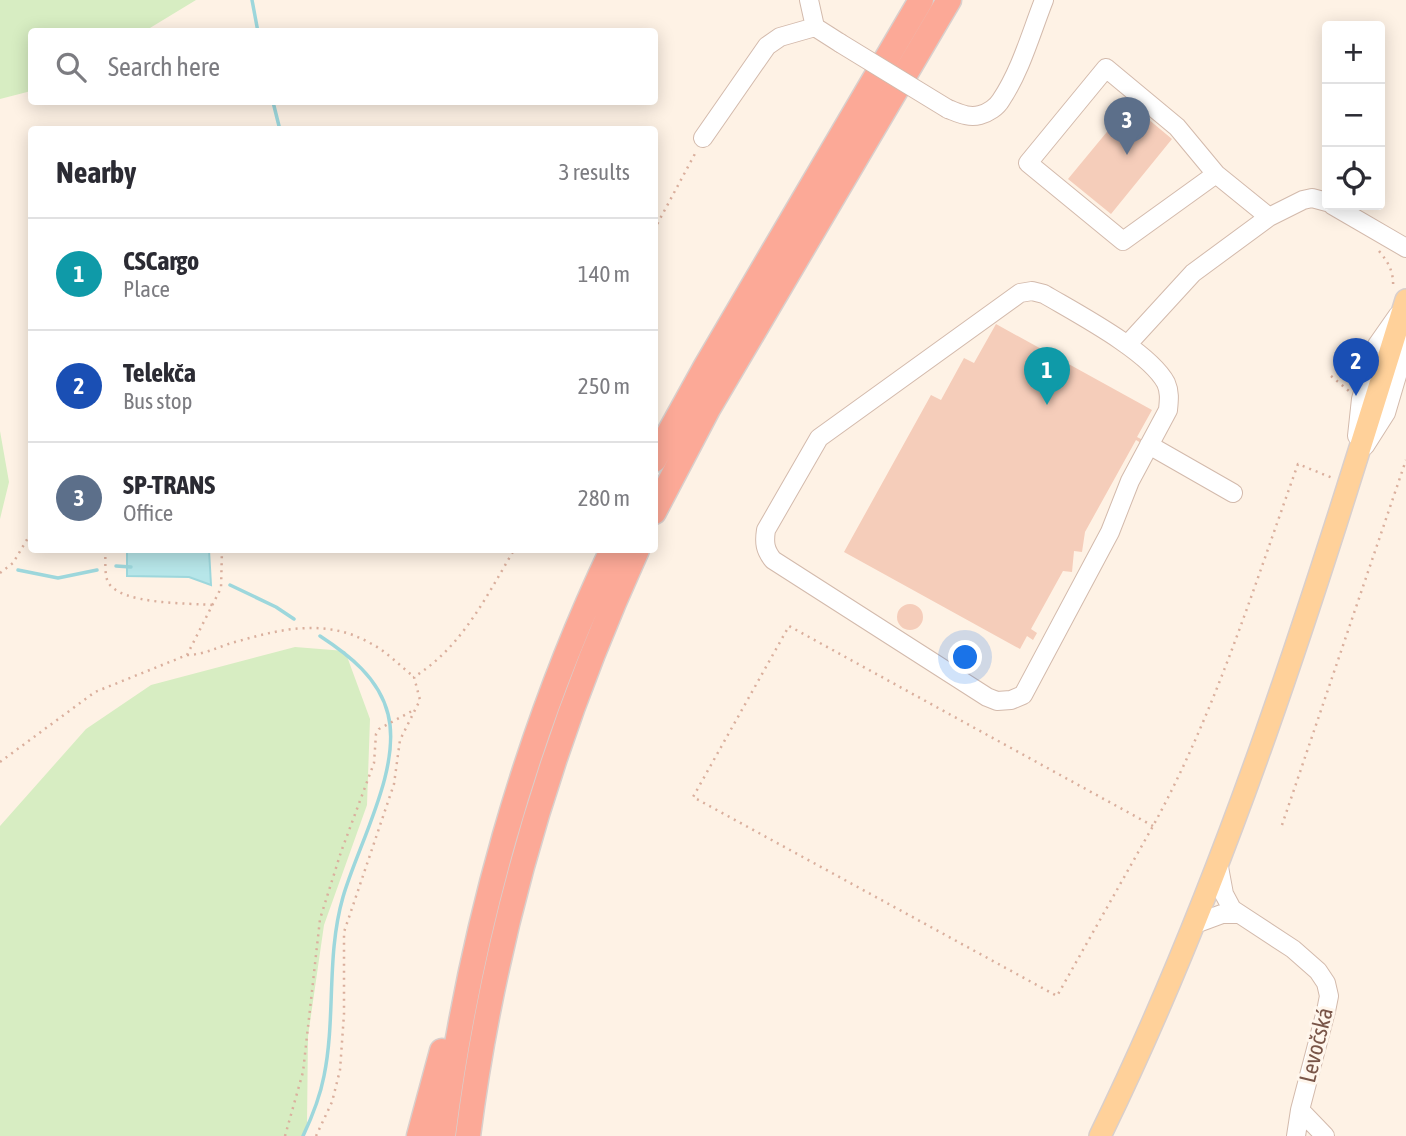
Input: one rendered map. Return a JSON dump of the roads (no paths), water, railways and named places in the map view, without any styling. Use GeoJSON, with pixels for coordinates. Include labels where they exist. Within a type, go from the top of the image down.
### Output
{"type":"FeatureCollection","features":[{"type":"Feature","properties":{"kind":"highway"},"geometry":{"type":"LineString","coordinates":[[658,453],[921,0]]}},
{"type":"Feature","properties":{"kind":"highway"},"geometry":{"type":"LineString","coordinates":[[658,505],[715,398],[949,0]]}},
{"type":"Feature","properties":{"kind":"highway"},"geometry":{"type":"LineString","coordinates":[[443,1136],[465,1003],[483,922],[516,802],[570,648],[611,553]]}},
{"type":"Feature","properties":{"kind":"highway"},"geometry":{"type":"LineString","coordinates":[[468,1136],[477,1069],[507,918],[543,789],[590,658],[636,553]]}},
{"type":"Feature","properties":{"kind":"highway"},"geometry":{"type":"LineString","coordinates":[[419,1136],[447,1032],[465,1003]]}},
{"type":"Feature","properties":{"kind":"highway"},"geometry":{"type":"LineString","coordinates":[[477,1069],[479,1136]]}},
{"type":"Feature","properties":{"kind":"main road"},"geometry":{"type":"LineString","coordinates":[[1100,1136],[1151,1029],[1219,867],[1267,733],[1354,464],[1400,302]]}},
{"type":"Feature","properties":{"kind":"street"},"geometry":{"type":"LineString","coordinates":[[809,0],[815,27],[948,109],[965,116],[988,112],[1000,102],[1022,57],[1044,0]]}},
{"type":"Feature","properties":{"kind":"street"},"geometry":{"type":"LineString","coordinates":[[703,138],[767,46],[780,37],[815,27]]}},
{"type":"Feature","properties":{"kind":"street"},"geometry":{"type":"LineString","coordinates":[[1216,174],[1123,241],[1028,163],[1106,68],[1177,127],[1216,174],[1269,217]]}},
{"type":"Feature","properties":{"kind":"street"},"geometry":{"type":"LineString","coordinates":[[1127,345],[1194,273],[1269,217],[1303,200],[1312,198],[1322,201]]}},
{"type":"Feature","properties":{"kind":"street"},"geometry":{"type":"LineString","coordinates":[[1341,210],[1406,248]]}},
{"type":"Feature","properties":{"kind":"street"},"geometry":{"type":"LineString","coordinates":[[1032,291],[1044,294],[1127,345],[1159,373],[1167,385],[1170,397],[1168,410],[1149,445],[1130,481],[1110,532],[1051,644],[1023,695],[1011,700],[997,701],[987,697],[801,579],[773,560],[764,542],[766,530],[819,438],[1020,293],[1032,291]]}},
{"type":"Feature","properties":{"kind":"street"},"geometry":{"type":"LineString","coordinates":[[1149,445],[1233,494]]}},
{"type":"Feature","properties":{"kind":"street"},"geometry":{"type":"LineString","coordinates":[[1219,867],[1226,901],[1238,914]]}},
{"type":"Feature","properties":{"kind":"street"},"geometry":{"type":"LineString","coordinates":[[1195,924],[1222,914],[1238,914]]}},
{"type":"Feature","properties":{"kind":"street","name":"Levočská"},"geometry":{"type":"LineString","coordinates":[[1238,914],[1293,949],[1318,971],[1326,983],[1329,996],[1296,1136]]}},
{"type":"Feature","properties":{"kind":"street"},"geometry":{"type":"LineString","coordinates":[[1300,1110],[1325,1136]]}},
{"type":"Feature","properties":{"kind":"water"},"geometry":{"type":"Polygon","coordinates":[[[127,553],[209,553],[211,585],[189,577],[127,576],[127,553]]]}},
{"type":"Feature","properties":{"kind":"waterway"},"geometry":{"type":"LineString","coordinates":[[252,0],[257,28]]}},
{"type":"Feature","properties":{"kind":"waterway"},"geometry":{"type":"LineString","coordinates":[[274,105],[279,126]]}},
{"type":"Feature","properties":{"kind":"waterway"},"geometry":{"type":"LineString","coordinates":[[116,566],[131,567]]}},
{"type":"Feature","properties":{"kind":"waterway"},"geometry":{"type":"LineString","coordinates":[[18,570],[58,578],[97,570]]}},
{"type":"Feature","properties":{"kind":"waterway"},"geometry":{"type":"LineString","coordinates":[[230,585],[276,607],[294,619]]}},
{"type":"Feature","properties":{"kind":"waterway"},"geometry":{"type":"LineString","coordinates":[[303,1136],[320,1092],[328,1054],[338,919],[350,876],[384,782],[391,735],[388,714],[378,689],[362,669],[320,636]]}},
{"type":"Feature","properties":{"kind":"place","name":"SP-TRANS"},"geometry":{"type":"Point","coordinates":[1127,155]}},
{"type":"Feature","properties":{"kind":"place","name":"Telekča"},"geometry":{"type":"Point","coordinates":[1356,396]}},
{"type":"Feature","properties":{"kind":"place","name":"CSCargo"},"geometry":{"type":"Point","coordinates":[1047,405]}}]}
